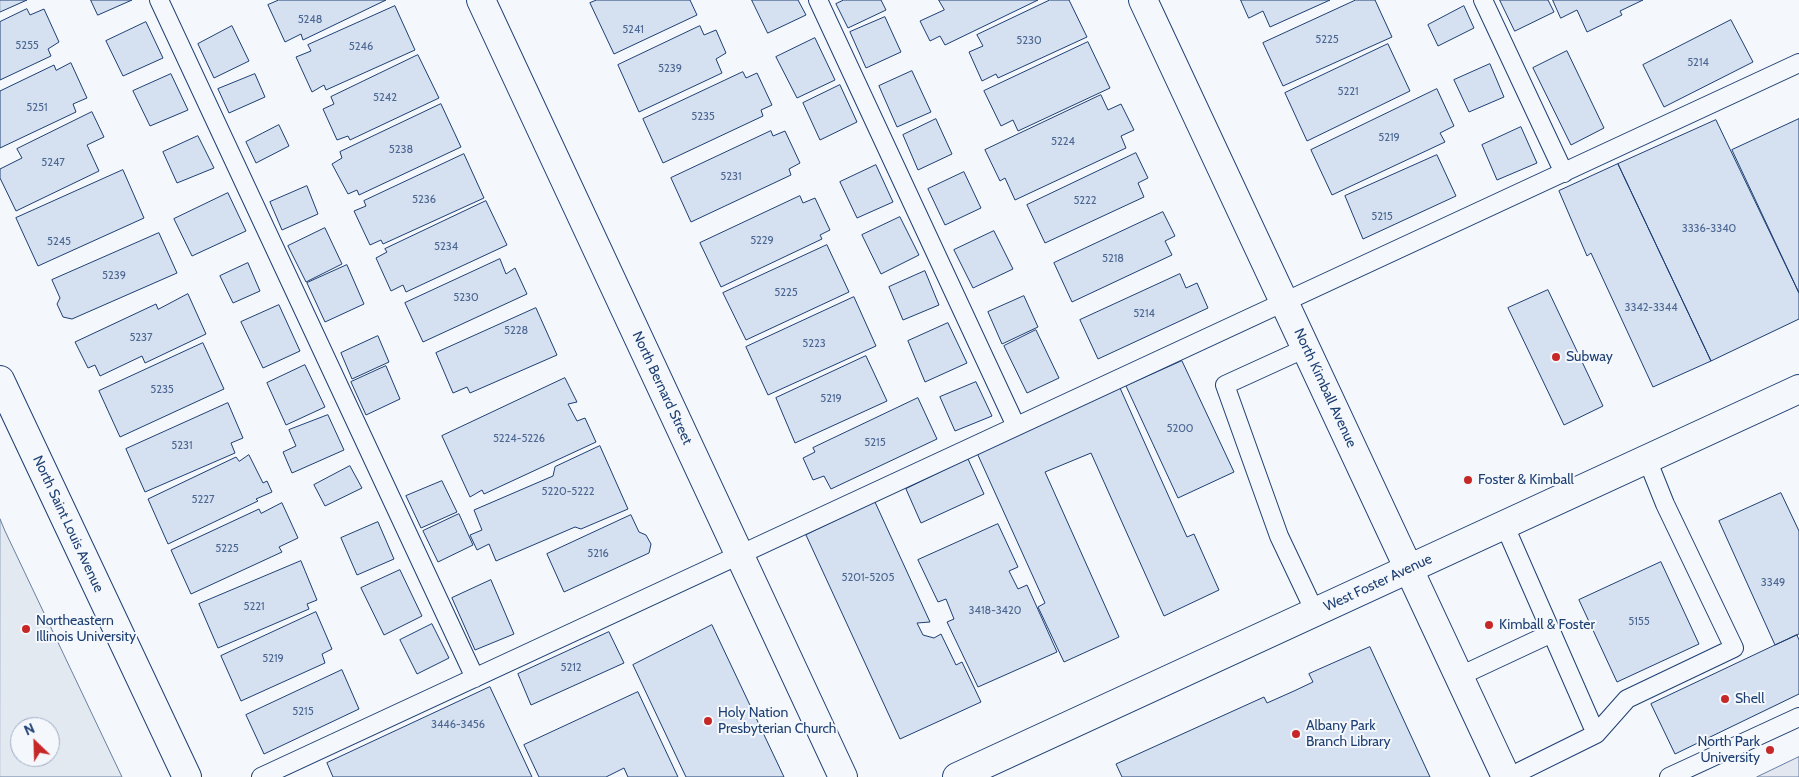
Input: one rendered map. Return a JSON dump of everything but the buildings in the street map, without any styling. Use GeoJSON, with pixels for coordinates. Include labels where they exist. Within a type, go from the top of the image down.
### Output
{"type":"FeatureCollection","features":[{"type":"Feature","properties":{"kind":"street","name":"North Bernard Street"},"geometry":{"type":"LineString","coordinates":[[481,0],[843,777]]}},
{"type":"Feature","properties":{"kind":"street","name":"North Kimball Avenue"},"geometry":{"type":"LineString","coordinates":[[1143,0],[1508,777]]}},
{"type":"Feature","properties":{"kind":"street","name":"North Saint Louis Avenue"},"geometry":{"type":"LineString","coordinates":[[0,380],[187,777]]}},
{"type":"Feature","properties":{"kind":"street","name":"West Foster Avenue"},"geometry":{"type":"LineString","coordinates":[[958,777],[1799,389]]}},
{"type":"Feature","properties":{"kind":"lane"},"geometry":{"type":"LineString","coordinates":[[159,0],[475,678]]}},
{"type":"Feature","properties":{"kind":"lane"},"geometry":{"type":"LineString","coordinates":[[818,0],[1016,426]]}},
{"type":"Feature","properties":{"kind":"lane"},"geometry":{"type":"LineString","coordinates":[[1483,0],[1564,172]]}},
{"type":"Feature","properties":{"kind":"lane"},"geometry":{"type":"LineString","coordinates":[[261,777],[1799,63]]}},
{"type":"Feature","properties":{"kind":"lane"},"geometry":{"type":"LineString","coordinates":[[1306,348],[1225,386],[1279,536],[1315,612]]}},
{"type":"Feature","properties":{"kind":"lane"},"geometry":{"type":"LineString","coordinates":[[1508,777],[1596,734],[1627,699],[1734,648],[1665,504],[1647,459]]}},
{"type":"Feature","properties":{"kind":"lane"},"geometry":{"type":"LineString","coordinates":[[1504,524],[1596,734]]}},
{"type":"Feature","properties":{"kind":"lane"},"geometry":{"type":"LineString","coordinates":[[1460,676],[1552,633]]}},
{"type":"Feature","properties":{"kind":"lane"},"geometry":{"type":"LineString","coordinates":[[1669,777],[1799,717]]}},
{"type":"Feature","properties":{"kind":"shaded area","name":"Northeastern Illinois University"},"geometry":{"type":"Polygon","coordinates":[[[0,519],[5,531],[122,777],[0,777],[0,519]]]}},
{"type":"Feature","properties":{"kind":"shaded area"},"geometry":{"type":"Polygon","coordinates":[[[1799,757],[1799,777],[1757,777],[1799,757]]]}},
{"type":"Feature","properties":{"kind":"place","name":"Subway"},"geometry":{"type":"Point","coordinates":[1556,357]}},
{"type":"Feature","properties":{"kind":"place","name":"Foster & Kimball"},"geometry":{"type":"Point","coordinates":[1468,480]}},
{"type":"Feature","properties":{"kind":"place","name":"Kimball & Foster"},"geometry":{"type":"Point","coordinates":[1489,625]}},
{"type":"Feature","properties":{"kind":"place","name":"Northeastern Illinois University"},"geometry":{"type":"Point","coordinates":[26,629]}},
{"type":"Feature","properties":{"kind":"place","name":"Shell"},"geometry":{"type":"Point","coordinates":[1725,699]}},
{"type":"Feature","properties":{"kind":"place","name":"Holy Nation Presbyterian Church"},"geometry":{"type":"Point","coordinates":[708,721]}},
{"type":"Feature","properties":{"kind":"place","name":"Albany Park Branch Library"},"geometry":{"type":"Point","coordinates":[1296,734]}},
{"type":"Feature","properties":{"kind":"place","name":"North Park University"},"geometry":{"type":"Point","coordinates":[1770,750]}}]}
